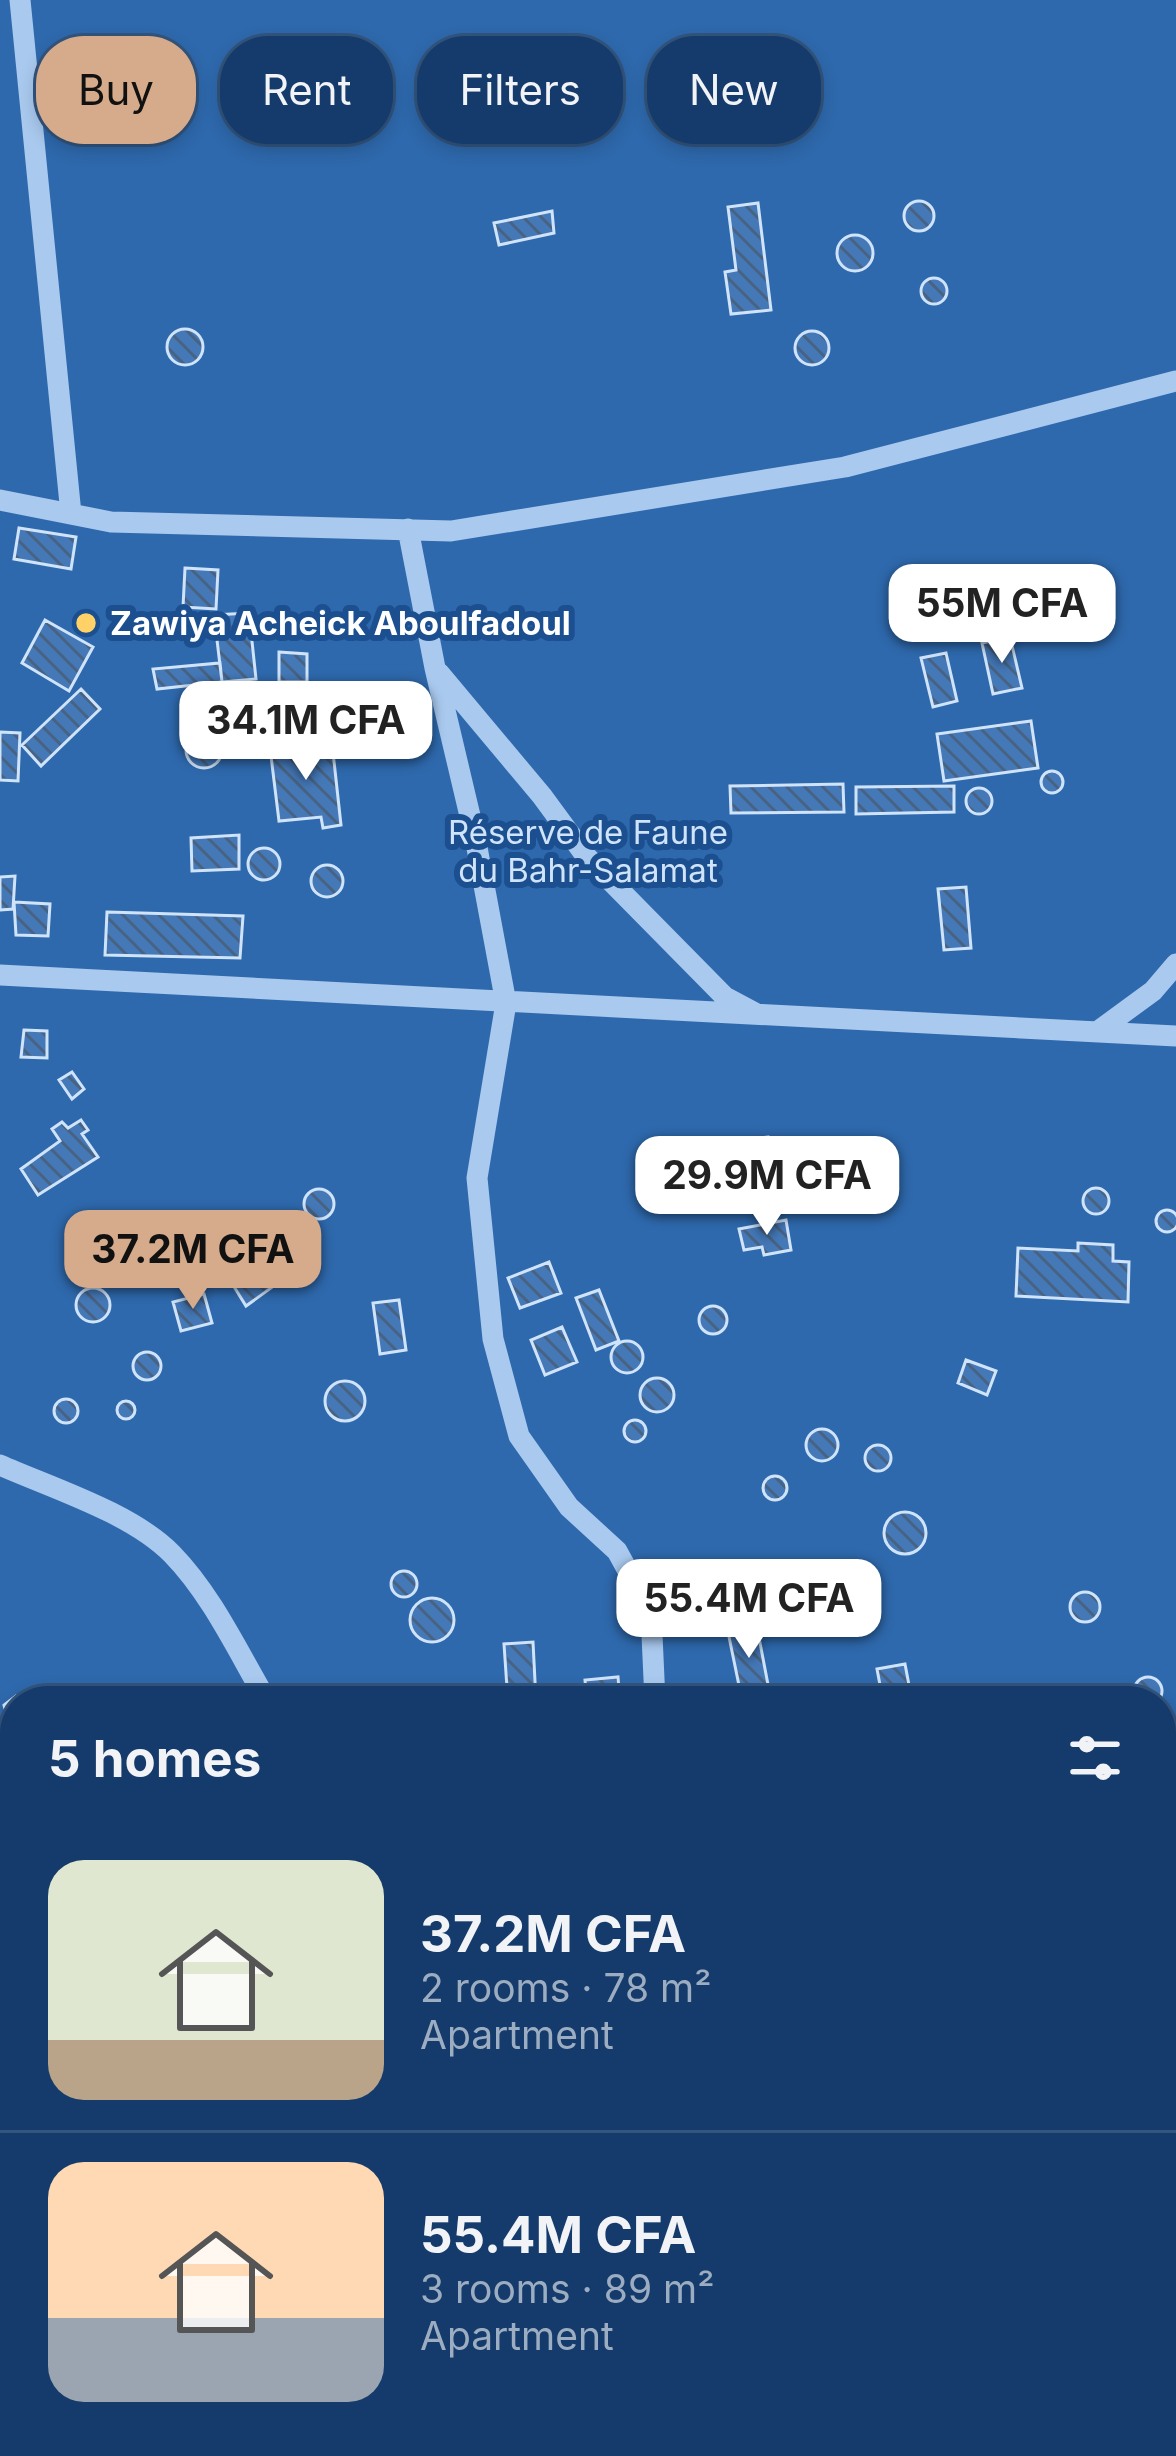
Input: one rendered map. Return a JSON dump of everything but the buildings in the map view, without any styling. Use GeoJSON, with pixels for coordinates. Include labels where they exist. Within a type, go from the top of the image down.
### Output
{"type":"FeatureCollection","features":[{"type":"Feature","properties":{"kind":"street"},"geometry":{"type":"LineString","coordinates":[[20,0],[70,514]]}},
{"type":"Feature","properties":{"kind":"street"},"geometry":{"type":"LineString","coordinates":[[0,500],[111,522],[452,531],[845,467],[1176,382]]}},
{"type":"Feature","properties":{"kind":"street"},"geometry":{"type":"LineString","coordinates":[[408,529],[506,1003],[478,1178],[494,1339],[519,1436],[569,1507],[617,1551],[651,1613],[654,1686]]}},
{"type":"Feature","properties":{"kind":"street"},"geometry":{"type":"LineString","coordinates":[[435,668],[586,856],[725,997],[759,1016]]}},
{"type":"Feature","properties":{"kind":"street"},"geometry":{"type":"LineString","coordinates":[[1097,1032],[1153,991],[1176,964]]}},
{"type":"Feature","properties":{"kind":"street"},"geometry":{"type":"LineString","coordinates":[[0,975],[1176,1036]]}},
{"type":"Feature","properties":{"kind":"street"},"geometry":{"type":"LineString","coordinates":[[0,1465],[134,1526],[170,1551],[200,1588],[258,1686]]}},
{"type":"Feature","properties":{"kind":"green space","name":"Réserve de Faune du Bahr-Salamat"},"geometry":{"type":"Polygon","coordinates":[[[0,0],[1176,0],[1176,1686],[0,1686],[0,0]]]}},
{"type":"Feature","properties":{"kind":"place","name":"Zawiya Acheick Aboulfadoul"},"geometry":{"type":"Point","coordinates":[86,623]}}]}
